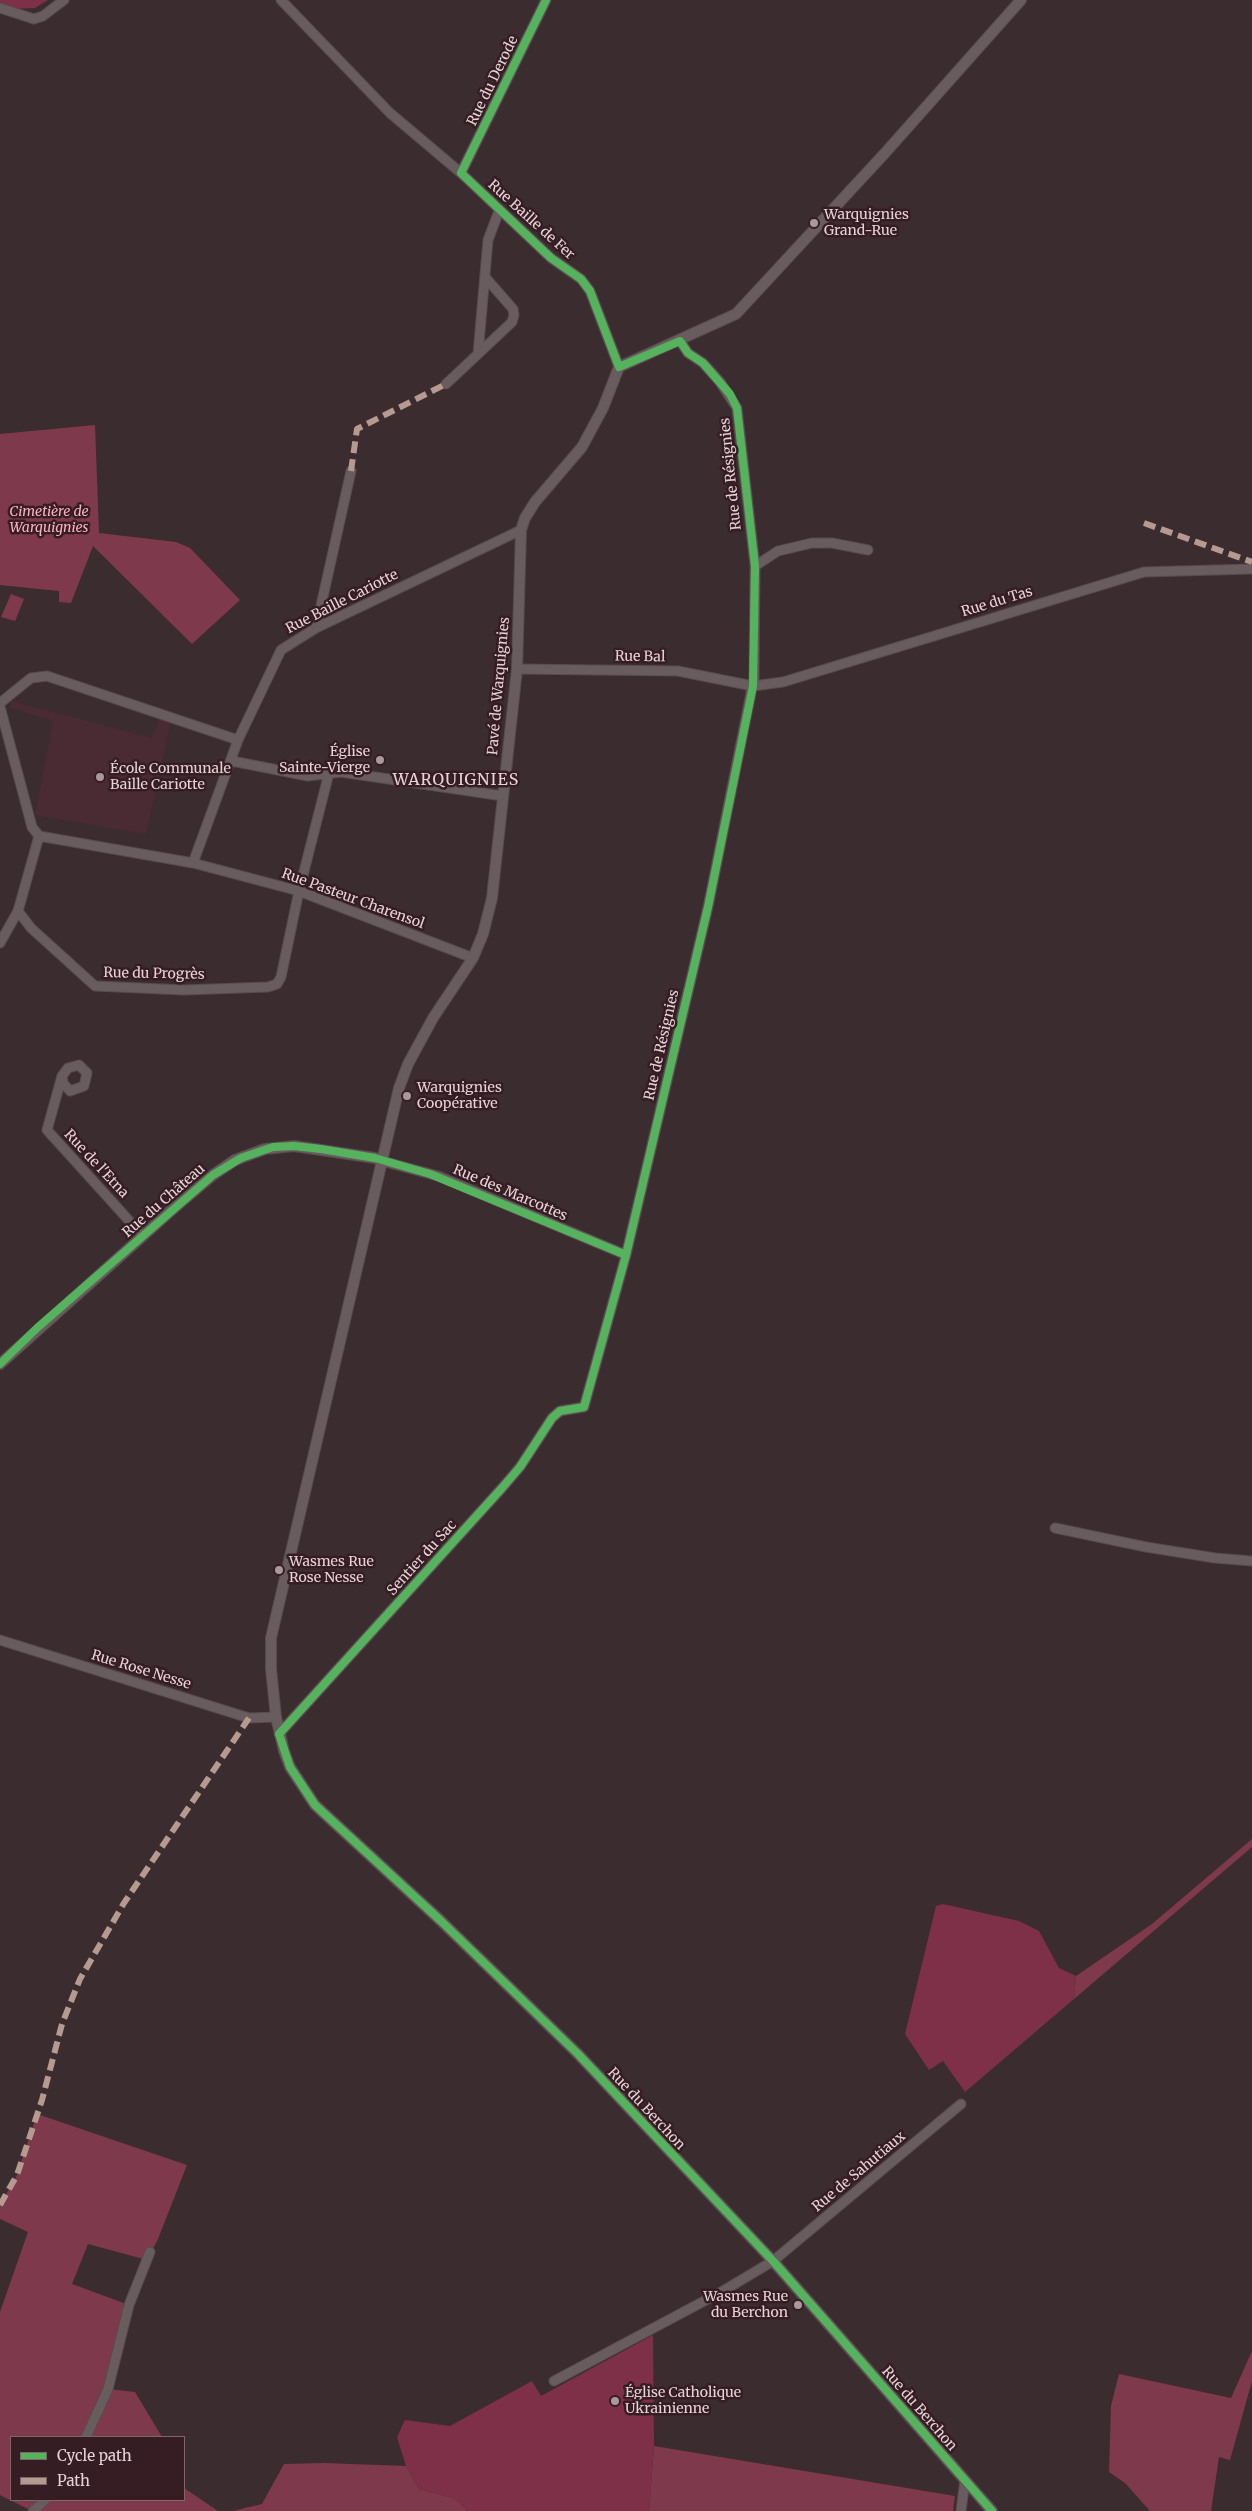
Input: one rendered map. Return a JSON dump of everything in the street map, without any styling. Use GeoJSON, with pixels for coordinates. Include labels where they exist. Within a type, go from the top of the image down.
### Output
{"type":"FeatureCollection","features":[{"type":"Feature","properties":{"kind":"street"},"geometry":{"type":"LineString","coordinates":[[0,8],[34,19],[43,16],[64,0]]}},
{"type":"Feature","properties":{"kind":"street","name":"Rue Baille de Fer"},"geometry":{"type":"LineString","coordinates":[[281,0],[390,113],[461,173],[499,211],[551,258],[581,279],[590,291],[619,367]]}},
{"type":"Feature","properties":{"kind":"street","name":"Rue du Derode"},"geometry":{"type":"LineString","coordinates":[[461,173],[546,0]]}},
{"type":"Feature","properties":{"kind":"street"},"geometry":{"type":"LineString","coordinates":[[619,367],[736,314],[892,146],[1021,0]]}},
{"type":"Feature","properties":{"kind":"street"},"geometry":{"type":"LineString","coordinates":[[478,354],[488,240],[499,211]]}},
{"type":"Feature","properties":{"kind":"street"},"geometry":{"type":"LineString","coordinates":[[446,384],[512,322],[514,309],[485,277]]}},
{"type":"Feature","properties":{"kind":"street","name":"Rue de Résignies"},"geometry":{"type":"LineString","coordinates":[[584,1407],[626,1255],[708,907],[754,682],[755,566],[743,480],[737,408],[720,382],[703,363],[688,353],[680,341]]}},
{"type":"Feature","properties":{"kind":"street","name":"Pavé de Warquignies"},"geometry":{"type":"LineString","coordinates":[[382,1161],[399,1088],[408,1064],[433,1018],[473,958],[483,934],[492,898],[517,668],[522,530],[535,502],[582,448],[603,408],[619,367]]}},
{"type":"Feature","properties":{"kind":"street"},"geometry":{"type":"LineString","coordinates":[[316,628],[350,471]]}},
{"type":"Feature","properties":{"kind":"street","name":"Rue Baille Cariotte"},"geometry":{"type":"LineString","coordinates":[[232,760],[238,740],[281,650],[316,628],[522,530]]}},
{"type":"Feature","properties":{"kind":"street"},"geometry":{"type":"LineString","coordinates":[[755,566],[778,550],[812,543],[832,543],[868,550]]}},
{"type":"Feature","properties":{"kind":"street","name":"Rue du Tas"},"geometry":{"type":"LineString","coordinates":[[754,682],[783,682],[1144,572],[1252,569]]}},
{"type":"Feature","properties":{"kind":"street","name":"Rue Bal"},"geometry":{"type":"LineString","coordinates":[[517,668],[678,671],[754,682]]}},
{"type":"Feature","properties":{"kind":"street"},"geometry":{"type":"LineString","coordinates":[[0,703],[30,678],[47,676],[238,740]]}},
{"type":"Feature","properties":{"kind":"street"},"geometry":{"type":"LineString","coordinates":[[0,707],[32,827],[39,836],[18,911],[0,943]]}},
{"type":"Feature","properties":{"kind":"street"},"geometry":{"type":"LineString","coordinates":[[193,863],[232,760],[308,776],[341,772],[503,796]]}},
{"type":"Feature","properties":{"kind":"street"},"geometry":{"type":"LineString","coordinates":[[299,891],[329,774]]}},
{"type":"Feature","properties":{"kind":"street","name":"Rue Pasteur Charensol"},"geometry":{"type":"LineString","coordinates":[[39,836],[193,863],[299,891],[473,958]]}},
{"type":"Feature","properties":{"kind":"street","name":"Rue du Progrès"},"geometry":{"type":"LineString","coordinates":[[18,911],[31,928],[95,986],[184,990],[268,987],[277,984],[281,977],[299,891]]}},
{"type":"Feature","properties":{"kind":"street","name":"Rue de l'Etna"},"geometry":{"type":"LineString","coordinates":[[62,1076],[46,1130],[143,1236]]}},
{"type":"Feature","properties":{"kind":"street","name":"Rue du Château"},"geometry":{"type":"LineString","coordinates":[[0,1364],[216,1172],[235,1160],[273,1147],[300,1146],[375,1158],[382,1161]]}},
{"type":"Feature","properties":{"kind":"street"},"geometry":{"type":"LineString","coordinates":[[276,1717],[271,1669],[271,1638],[382,1161]]}},
{"type":"Feature","properties":{"kind":"street","name":"Rue des Marcottes"},"geometry":{"type":"LineString","coordinates":[[382,1161],[438,1176],[626,1255]]}},
{"type":"Feature","properties":{"kind":"street","name":"Sentier du Sac"},"geometry":{"type":"LineString","coordinates":[[279,1734],[497,1494],[520,1467],[552,1418],[560,1411],[584,1407]]}},
{"type":"Feature","properties":{"kind":"street"},"geometry":{"type":"LineString","coordinates":[[1056,1528],[1146,1547],[1215,1558],[1252,1561]]}},
{"type":"Feature","properties":{"kind":"street","name":"Rue Rose Nesse"},"geometry":{"type":"LineString","coordinates":[[0,1640],[249,1718],[276,1717]]}},
{"type":"Feature","properties":{"kind":"street","name":"Rue du Berchon"},"geometry":{"type":"LineString","coordinates":[[276,1717],[279,1734],[290,1767],[315,1805],[441,1921],[578,2054],[773,2261],[992,2511]]}},
{"type":"Feature","properties":{"kind":"street","name":"Rue de Sahutiaux"},"geometry":{"type":"LineString","coordinates":[[773,2261],[962,2104]]}},
{"type":"Feature","properties":{"kind":"street"},"geometry":{"type":"LineString","coordinates":[[86,2436],[108,2389],[129,2305],[150,2252]]}},
{"type":"Feature","properties":{"kind":"street"},"geometry":{"type":"LineString","coordinates":[[554,2381],[723,2291],[773,2261]]}},
{"type":"Feature","properties":{"kind":"street"},"geometry":{"type":"LineString","coordinates":[[961,2511],[964,2480]]}},
{"type":"Feature","properties":{"kind":"street"},"geometry":{"type":"LineString","coordinates":[[34,2511],[44,2501]]}},
{"type":"Feature","properties":{"kind":"shaded area"},"geometry":{"type":"Polygon","coordinates":[[[0,0],[48,0],[35,8],[11,9],[0,3],[0,0]]]}},
{"type":"Feature","properties":{"kind":"shaded area","name":"École Communale Baille Cariotte"},"geometry":{"type":"Polygon","coordinates":[[[11,701],[152,738],[159,719],[171,721],[146,834],[35,815],[53,721],[11,708],[11,701]]]}},
{"type":"Feature","properties":{"kind":"shaded area"},"geometry":{"type":"Polygon","coordinates":[[[943,1904],[1019,1921],[1039,1931],[1059,1968],[1076,1976],[1074,1999],[965,2092],[943,2061],[929,2070],[905,2034],[936,1906],[943,1904]]]}},
{"type":"Feature","properties":{"kind":"shaded area"},"geometry":{"type":"Polygon","coordinates":[[[653,2335],[654,2446],[649,2511],[468,2511],[454,2498],[419,2489],[406,2466],[397,2437],[405,2420],[450,2426],[532,2381],[541,2396],[653,2335]]]}},
{"type":"Feature","properties":{"kind":"green space","name":"Cimetière de Warquignies"},"geometry":{"type":"Polygon","coordinates":[[[95,425],[99,533],[176,542],[190,548],[240,600],[192,644],[93,546],[71,603],[59,602],[59,591],[0,585],[0,434],[95,425]]]}},
{"type":"Feature","properties":{"kind":"green space"},"geometry":{"type":"Polygon","coordinates":[[[11,594],[24,599],[15,621],[1,617],[11,594]]]}},
{"type":"Feature","properties":{"kind":"green space"},"geometry":{"type":"Polygon","coordinates":[[[1252,1839],[1252,1847],[1074,1999],[1076,1976],[1152,1924],[1252,1839]]]}},
{"type":"Feature","properties":{"kind":"green space"},"geometry":{"type":"Polygon","coordinates":[[[37,2114],[187,2165],[158,2239],[147,2260],[88,2244],[72,2284],[129,2305],[108,2389],[135,2392],[161,2436],[10,2436],[10,2500],[0,2495],[0,2312],[28,2232],[0,2219],[0,2205],[17,2175],[37,2114]]]}},
{"type":"Feature","properties":{"kind":"green space"},"geometry":{"type":"Polygon","coordinates":[[[1252,2351],[1252,2381],[1230,2460],[1219,2457],[1211,2511],[1150,2511],[1125,2483],[1109,2472],[1111,2406],[1119,2374],[1231,2398],[1252,2351]]]}},
{"type":"Feature","properties":{"kind":"green space"},"geometry":{"type":"Polygon","coordinates":[[[654,2446],[955,2496],[953,2511],[649,2511],[654,2446]]]}},
{"type":"Feature","properties":{"kind":"green space"},"geometry":{"type":"Polygon","coordinates":[[[324,2463],[406,2466],[419,2489],[454,2498],[468,2511],[233,2511],[262,2504],[284,2464],[324,2463]]]}},
{"type":"Feature","properties":{"kind":"green space"},"geometry":{"type":"Polygon","coordinates":[[[185,2489],[218,2511],[32,2511],[12,2501],[185,2501],[185,2489]]]}},
{"type":"Feature","properties":{"kind":"marked path"},"geometry":{"type":"LineString","coordinates":[[351,471],[357,429],[446,384]]}},
{"type":"Feature","properties":{"kind":"marked path"},"geometry":{"type":"LineString","coordinates":[[1144,523],[1252,562]]}},
{"type":"Feature","properties":{"kind":"marked path"},"geometry":{"type":"LineString","coordinates":[[0,2205],[17,2175],[42,2100],[62,2024],[80,1979],[124,1903],[249,1718]]}},
{"type":"Feature","properties":{"kind":"cycle path"},"geometry":{"type":"LineString","coordinates":[[546,0],[461,173],[551,258],[581,279],[590,291],[619,367],[680,341],[688,353],[703,363],[730,394],[737,408],[755,566],[753,686],[708,907],[626,1255],[584,1407],[560,1411],[552,1418],[520,1467],[502,1488],[279,1734],[290,1767],[315,1805],[441,1921],[578,2054],[773,2261],[992,2511]]}},
{"type":"Feature","properties":{"kind":"cycle path"},"geometry":{"type":"LineString","coordinates":[[0,1364],[37,1328],[213,1175],[241,1158],[273,1147],[294,1146],[375,1158],[430,1174],[626,1255]]}},
{"type":"Feature","properties":{"kind":"place","name":"Warquignies Grand-Rue"},"geometry":{"type":"Point","coordinates":[814,223]}},
{"type":"Feature","properties":{"kind":"place","name":"Église Sainte-Vierge"},"geometry":{"type":"Point","coordinates":[380,760]}},
{"type":"Feature","properties":{"kind":"place","name":"École Communale Baille Cariotte"},"geometry":{"type":"Point","coordinates":[100,777]}},
{"type":"Feature","properties":{"kind":"place","name":"Warquignies Coopérative"},"geometry":{"type":"Point","coordinates":[407,1096]}},
{"type":"Feature","properties":{"kind":"place","name":"Wasmes Rue Rose Nesse"},"geometry":{"type":"Point","coordinates":[279,1570]}},
{"type":"Feature","properties":{"kind":"place","name":"Wasmes Rue du Berchon"},"geometry":{"type":"Point","coordinates":[798,2305]}},
{"type":"Feature","properties":{"kind":"place","name":"Église Catholique Ukrainienne"},"geometry":{"type":"Point","coordinates":[615,2401]}},
{"type":"Feature","properties":{"kind":"district","name":"WARQUIGNIES"},"geometry":{"type":"Point","coordinates":[456,780]}}]}
